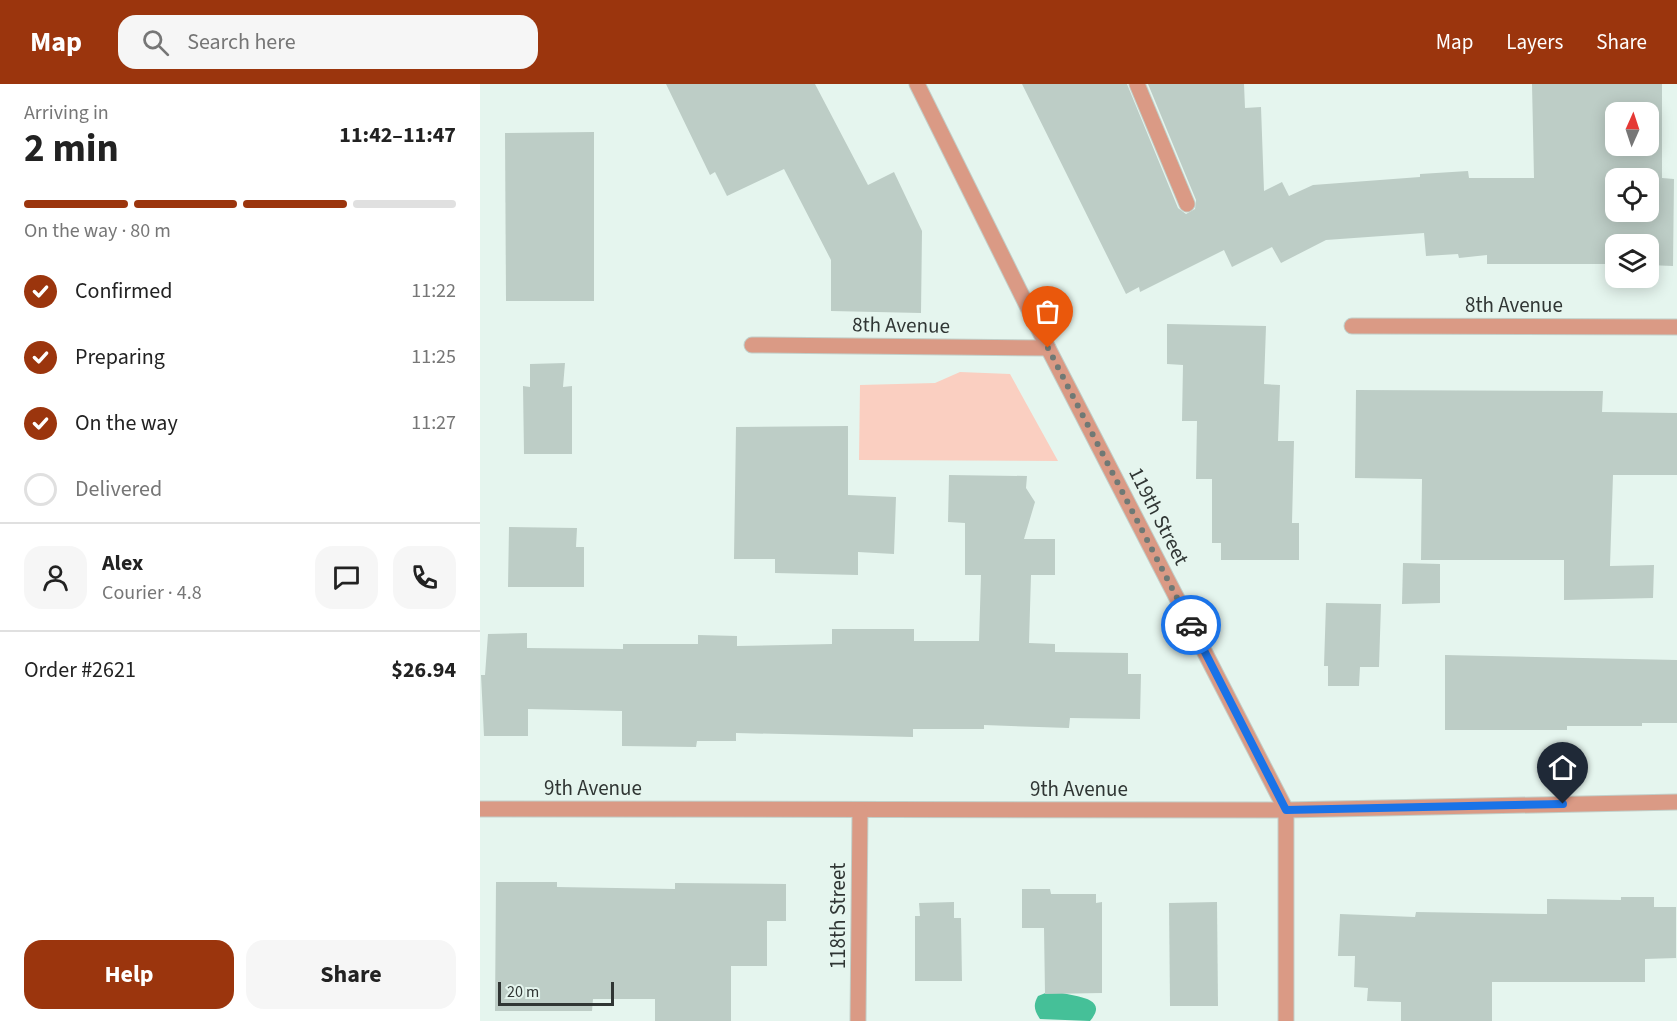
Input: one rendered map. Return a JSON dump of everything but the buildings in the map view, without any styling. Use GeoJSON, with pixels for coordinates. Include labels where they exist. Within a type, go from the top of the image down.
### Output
{"type":"FeatureCollection","features":[{"type":"Feature","properties":{"kind":"street","name":"119th Street"},"geometry":{"type":"LineString","coordinates":[[917,84],[1048,348],[1286,810],[1286,1021]]}},
{"type":"Feature","properties":{"kind":"street"},"geometry":{"type":"LineString","coordinates":[[1137,84],[1187,204]]}},
{"type":"Feature","properties":{"kind":"street","name":"8th Avenue"},"geometry":{"type":"LineString","coordinates":[[1352,326],[1677,327]]}},
{"type":"Feature","properties":{"kind":"street","name":"8th Avenue"},"geometry":{"type":"LineString","coordinates":[[752,345],[1048,348]]}},
{"type":"Feature","properties":{"kind":"street","name":"9th Avenue"},"geometry":{"type":"LineString","coordinates":[[480,809],[1286,810],[1677,802]]}},
{"type":"Feature","properties":{"kind":"street","name":"118th Street"},"geometry":{"type":"LineString","coordinates":[[858,1021],[860,811]]}},
{"type":"Feature","properties":{"kind":"shaded area"},"geometry":{"type":"Polygon","coordinates":[[[960,372],[1010,374],[1058,461],[859,460],[860,385],[935,383],[960,372]]]}},
{"type":"Feature","properties":{"kind":"shaded area"},"geometry":{"type":"Polygon","coordinates":[[[1053,990],[1091,1001],[1095,1006],[1095,1012],[1090,1021],[1040,1019],[1035,1008],[1036,999],[1053,990]]]}},
{"type":"Feature","properties":{"kind":"way so far"},"geometry":{"type":"LineString","coordinates":[[1048,348],[1191,625]]}},
{"type":"Feature","properties":{"kind":"route"},"geometry":{"type":"LineString","coordinates":[[1191,625],[1286,810],[1563,804]]}}]}
